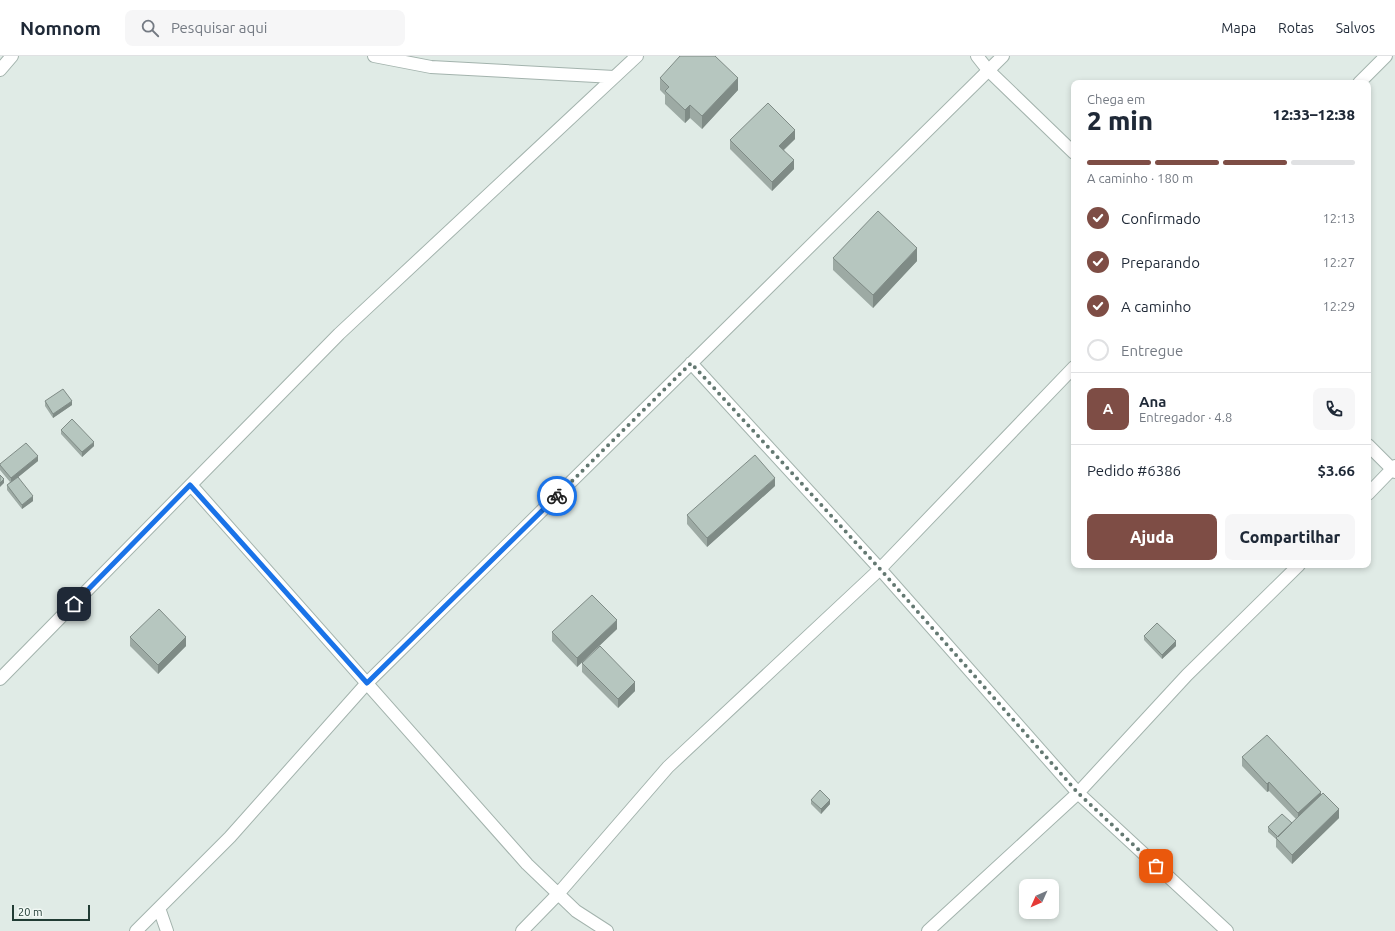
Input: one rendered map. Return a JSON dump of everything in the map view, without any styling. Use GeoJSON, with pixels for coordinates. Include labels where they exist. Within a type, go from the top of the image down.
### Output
{"type":"FeatureCollection","features":[{"type":"Feature","properties":{"kind":"street"},"geometry":{"type":"LineString","coordinates":[[0,70],[12,56]]}},
{"type":"Feature","properties":{"kind":"street"},"geometry":{"type":"LineString","coordinates":[[374,56],[431,67],[614,78]]}},
{"type":"Feature","properties":{"kind":"street"},"geometry":{"type":"LineString","coordinates":[[0,680],[339,334],[637,56]]}},
{"type":"Feature","properties":{"kind":"street"},"geometry":{"type":"LineString","coordinates":[[976,56],[988,70],[1071,150]]}},
{"type":"Feature","properties":{"kind":"street"},"geometry":{"type":"LineString","coordinates":[[136,931],[230,837],[367,683],[1003,56]]}},
{"type":"Feature","properties":{"kind":"street"},"geometry":{"type":"LineString","coordinates":[[1362,80],[1386,56]]}},
{"type":"Feature","properties":{"kind":"street"},"geometry":{"type":"LineString","coordinates":[[691,363],[880,569],[1078,793],[1227,931]]}},
{"type":"Feature","properties":{"kind":"street"},"geometry":{"type":"LineString","coordinates":[[522,931],[558,894],[668,767],[880,569],[1071,370]]}},
{"type":"Feature","properties":{"kind":"street"},"geometry":{"type":"LineString","coordinates":[[1371,448],[1394,469],[1371,491]]}},
{"type":"Feature","properties":{"kind":"street"},"geometry":{"type":"LineString","coordinates":[[190,485],[527,864],[576,911],[607,931]]}},
{"type":"Feature","properties":{"kind":"street"},"geometry":{"type":"LineString","coordinates":[[928,931],[1078,793],[1188,674],[1296,568]]}},
{"type":"Feature","properties":{"kind":"street"},"geometry":{"type":"LineString","coordinates":[[159,908],[167,931]]}},
{"type":"Feature","properties":{"kind":"building"},"geometry":{"type":"Polygon","coordinates":[[[680,56],[715,56],[738,78],[702,116],[690,105],[685,110],[665,91],[669,87],[660,78],[680,56]]]}},
{"type":"Feature","properties":{"kind":"building"},"geometry":{"type":"Polygon","coordinates":[[[768,103],[795,130],[779,146],[794,160],[772,182],[730,140],[768,103]]]}},
{"type":"Feature","properties":{"kind":"building"},"geometry":{"type":"Polygon","coordinates":[[[878,211],[917,248],[873,295],[833,258],[878,211]]]}},
{"type":"Feature","properties":{"kind":"building"},"geometry":{"type":"Polygon","coordinates":[[[63,389],[72,401],[53,414],[45,401],[63,389]]]}},
{"type":"Feature","properties":{"kind":"building"},"geometry":{"type":"Polygon","coordinates":[[[72,419],[94,442],[82,452],[61,430],[72,419]]]}},
{"type":"Feature","properties":{"kind":"building"},"geometry":{"type":"Polygon","coordinates":[[[26,443],[38,456],[11,478],[0,464],[26,443]]]}},
{"type":"Feature","properties":{"kind":"building"},"geometry":{"type":"Polygon","coordinates":[[[755,455],[775,478],[707,538],[687,515],[755,455]]]}},
{"type":"Feature","properties":{"kind":"building"},"geometry":{"type":"Polygon","coordinates":[[[0,475],[4,479],[0,483],[0,475]]]}},
{"type":"Feature","properties":{"kind":"building"},"geometry":{"type":"Polygon","coordinates":[[[18,477],[33,496],[22,505],[7,485],[18,477]]]}},
{"type":"Feature","properties":{"kind":"building"},"geometry":{"type":"Polygon","coordinates":[[[592,595],[617,620],[577,658],[552,632],[592,595]]]}},
{"type":"Feature","properties":{"kind":"building"},"geometry":{"type":"Polygon","coordinates":[[[159,609],[186,637],[158,665],[130,637],[159,609]]]}},
{"type":"Feature","properties":{"kind":"building"},"geometry":{"type":"Polygon","coordinates":[[[1157,623],[1176,641],[1162,655],[1144,636],[1157,623]]]}},
{"type":"Feature","properties":{"kind":"building"},"geometry":{"type":"Polygon","coordinates":[[[600,646],[635,682],[618,699],[582,663],[600,646]]]}},
{"type":"Feature","properties":{"kind":"building"},"geometry":{"type":"Polygon","coordinates":[[[1267,735],[1321,792],[1298,813],[1269,782],[1267,784],[1242,757],[1267,735]]]}},
{"type":"Feature","properties":{"kind":"building"},"geometry":{"type":"Polygon","coordinates":[[[820,790],[830,800],[821,809],[811,800],[820,790]]]}},
{"type":"Feature","properties":{"kind":"building"},"geometry":{"type":"Polygon","coordinates":[[[1323,793],[1339,809],[1292,855],[1276,838],[1323,793]]]}},
{"type":"Feature","properties":{"kind":"building"},"geometry":{"type":"Polygon","coordinates":[[[1282,814],[1292,823],[1278,837],[1268,827],[1282,814]]]}},
{"type":"Feature","properties":{"kind":"way so far"},"geometry":{"type":"LineString","coordinates":[[557,496],[691,363],[880,569],[1078,793],[1156,866]]}},
{"type":"Feature","properties":{"kind":"route"},"geometry":{"type":"LineString","coordinates":[[74,604],[190,485],[367,683],[557,496]]}}]}
